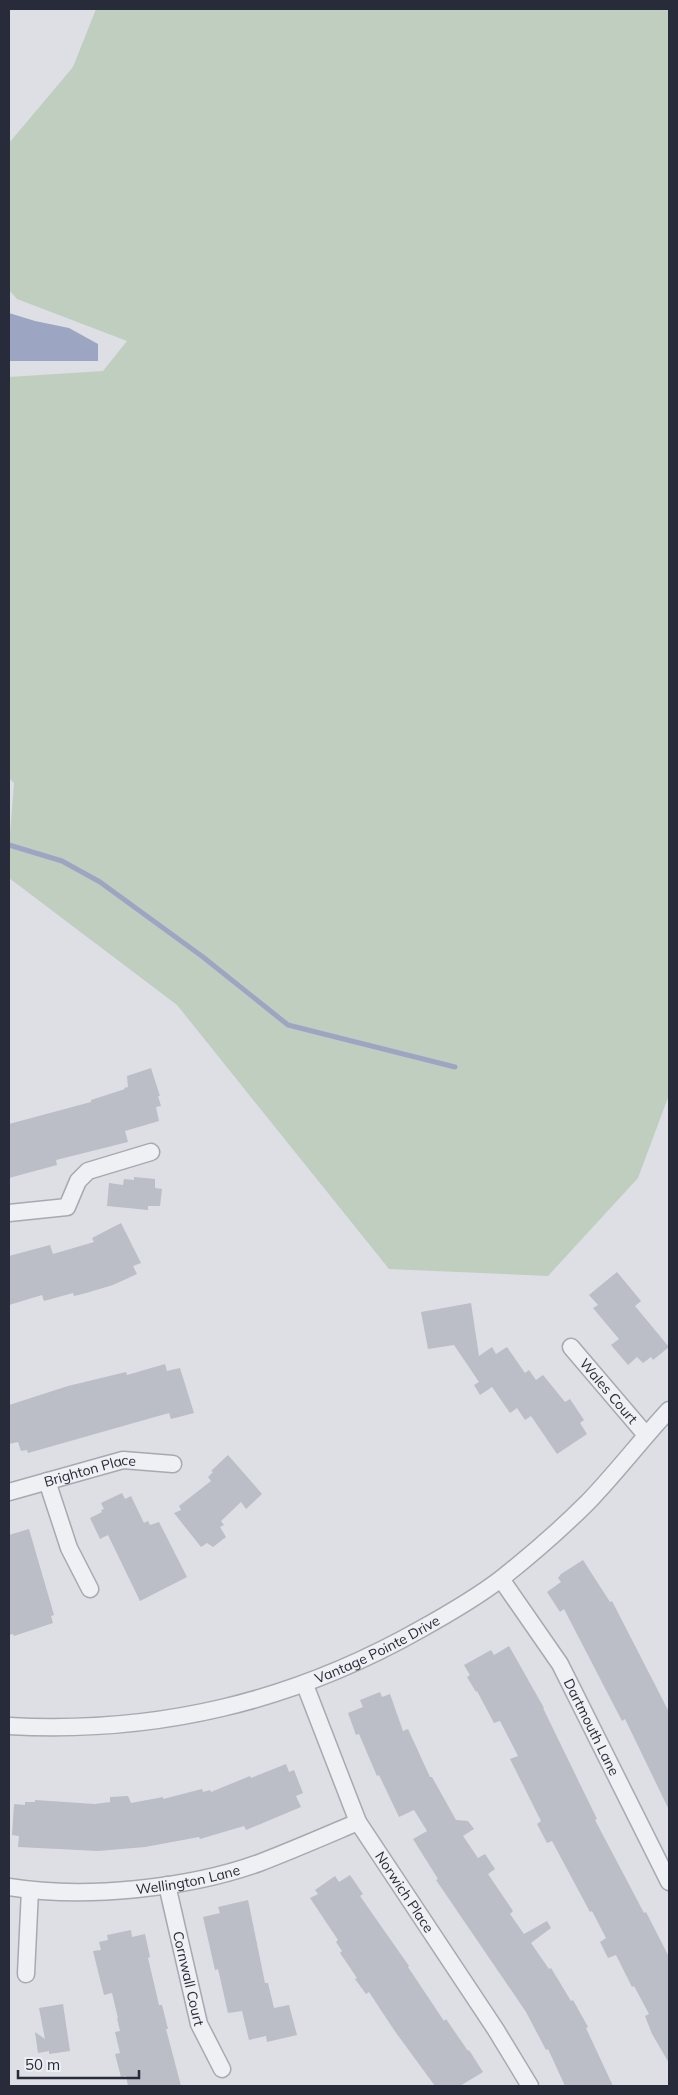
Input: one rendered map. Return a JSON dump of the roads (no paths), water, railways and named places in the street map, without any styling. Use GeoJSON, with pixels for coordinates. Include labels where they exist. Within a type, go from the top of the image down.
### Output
{"type":"FeatureCollection","features":[{"type":"Feature","properties":{"kind":"street"},"geometry":{"type":"LineString","coordinates":[[9,1213],[68,1207],[78,1181],[88,1171],[151,1152]]}},
{"type":"Feature","properties":{"kind":"street","name":"Wales Court"},"geometry":{"type":"LineString","coordinates":[[571,1348],[646,1435]]}},
{"type":"Feature","properties":{"kind":"street","name":"Vantage Pointe Drive"},"geometry":{"type":"LineString","coordinates":[[9,1726],[58,1728],[112,1725],[176,1718],[240,1704],[305,1685],[386,1648],[464,1605],[501,1579],[587,1502],[669,1410]]}},
{"type":"Feature","properties":{"kind":"street","name":"Brighton Place"},"geometry":{"type":"LineString","coordinates":[[9,1492],[123,1460],[173,1464]]}},
{"type":"Feature","properties":{"kind":"street"},"geometry":{"type":"LineString","coordinates":[[47,1480],[69,1548],[90,1589]]}},
{"type":"Feature","properties":{"kind":"street","name":"Dartmouth Lane"},"geometry":{"type":"LineString","coordinates":[[501,1579],[560,1664],[669,1882]]}},
{"type":"Feature","properties":{"kind":"street","name":"Norwich Place"},"geometry":{"type":"LineString","coordinates":[[305,1685],[358,1822],[496,2030],[530,2086]]}},
{"type":"Feature","properties":{"kind":"street","name":"Wellington Lane"},"geometry":{"type":"LineString","coordinates":[[9,1887],[30,1890],[98,1891],[168,1885],[213,1876],[258,1863],[358,1822]]}},
{"type":"Feature","properties":{"kind":"street","name":"Cornwall Court"},"geometry":{"type":"LineString","coordinates":[[168,1885],[199,2024],[222,2069]]}},
{"type":"Feature","properties":{"kind":"street"},"geometry":{"type":"LineString","coordinates":[[26,1974],[30,1890]]}},
{"type":"Feature","properties":{"kind":"water"},"geometry":{"type":"Polygon","coordinates":[[[9,313],[69,328],[98,344],[98,361],[9,361],[9,313]]]}},
{"type":"Feature","properties":{"kind":"waterway"},"geometry":{"type":"LineString","coordinates":[[9,845],[62,861],[100,882],[203,957],[288,1025],[455,1067]]}}]}
